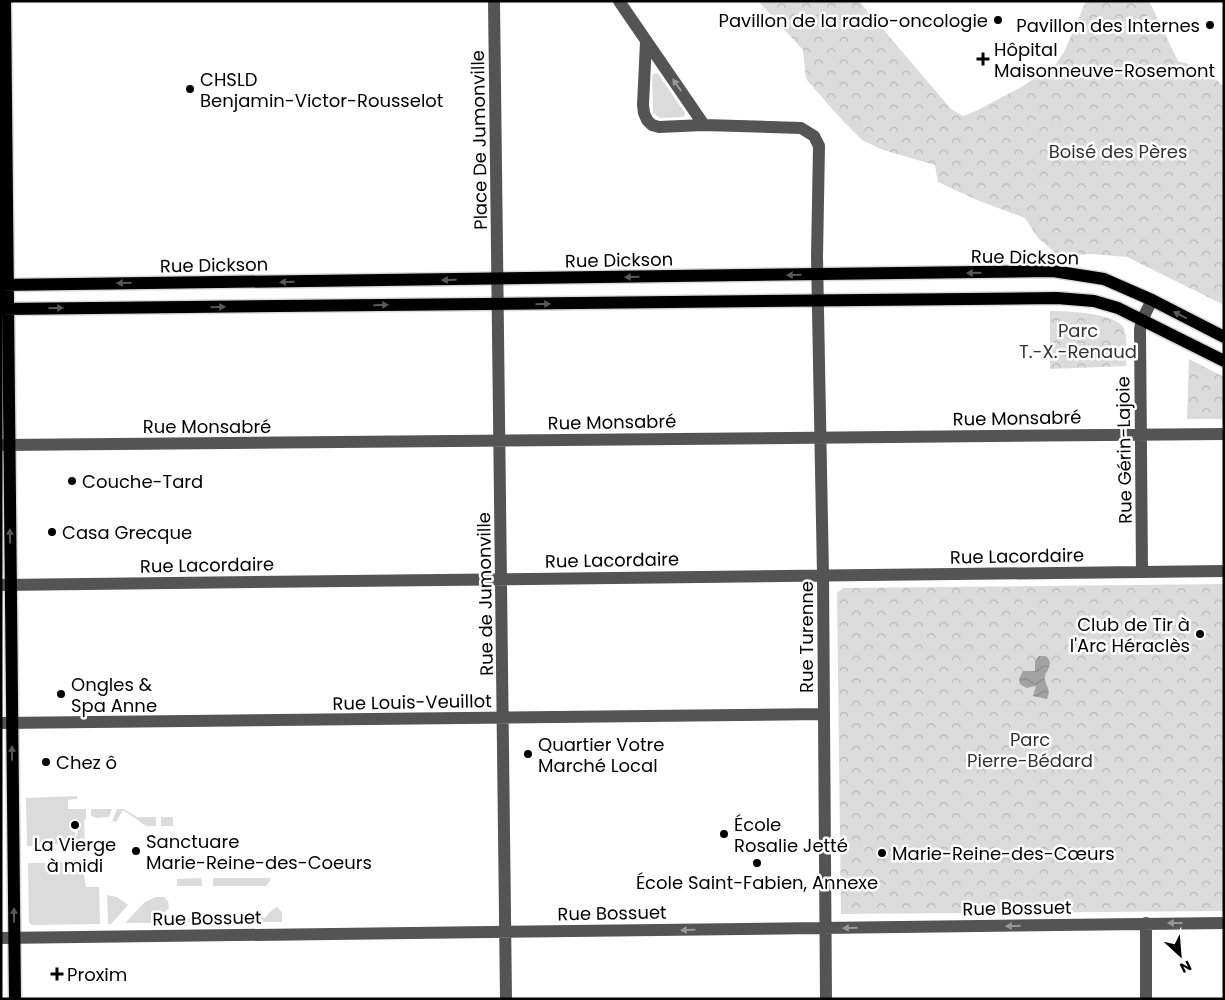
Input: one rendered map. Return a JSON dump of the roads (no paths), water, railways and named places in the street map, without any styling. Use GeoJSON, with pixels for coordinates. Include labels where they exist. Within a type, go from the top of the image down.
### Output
{"type":"FeatureCollection","features":[{"type":"Feature","properties":{"kind":"main road"},"geometry":{"type":"LineString","coordinates":[[5,1],[4,309],[8,938],[15,999]]}},
{"type":"Feature","properties":{"kind":"main road","name":"Rue Dickson"},"geometry":{"type":"LineString","coordinates":[[4,285],[1053,271],[1104,279],[1152,300],[1224,337]]}},
{"type":"Feature","properties":{"kind":"main road"},"geometry":{"type":"LineString","coordinates":[[4,309],[1075,298],[1118,308],[1224,360]]}},
{"type":"Feature","properties":{"kind":"street","name":"Place De Jumonville"},"geometry":{"type":"LineString","coordinates":[[494,1],[498,279]]}},
{"type":"Feature","properties":{"kind":"street"},"geometry":{"type":"LineString","coordinates":[[619,1],[704,125]]}},
{"type":"Feature","properties":{"kind":"street"},"geometry":{"type":"LineString","coordinates":[[646,42],[643,105],[647,120],[652,125],[659,127],[704,125],[801,128],[814,136],[819,146],[818,275]]}},
{"type":"Feature","properties":{"kind":"street","name":"Rue Turenne"},"geometry":{"type":"LineString","coordinates":[[818,275],[823,575],[826,999]]}},
{"type":"Feature","properties":{"kind":"street","name":"Rue de Jumonville"},"geometry":{"type":"LineString","coordinates":[[498,279],[506,999]]}},
{"type":"Feature","properties":{"kind":"street","name":"Rue Gérin-Lajoie"},"geometry":{"type":"LineString","coordinates":[[1142,572],[1140,329],[1142,320],[1152,300]]}},
{"type":"Feature","properties":{"kind":"street","name":"Rue Monsabré"},"geometry":{"type":"LineString","coordinates":[[5,445],[1224,434]]}},
{"type":"Feature","properties":{"kind":"street","name":"Rue Lacordaire"},"geometry":{"type":"LineString","coordinates":[[6,585],[1224,571]]}},
{"type":"Feature","properties":{"kind":"street","name":"Rue Louis-Veuillot"},"geometry":{"type":"LineString","coordinates":[[7,723],[824,714]]}},
{"type":"Feature","properties":{"kind":"street","name":"Rue Bossuet"},"geometry":{"type":"LineString","coordinates":[[8,938],[1224,923]]}},
{"type":"Feature","properties":{"kind":"street"},"geometry":{"type":"LineString","coordinates":[[1146,924],[1146,999]]}},
{"type":"Feature","properties":{"kind":"water"},"geometry":{"type":"Polygon","coordinates":[[[1039,656],[1046,656],[1050,663],[1045,677],[1049,691],[1047,699],[1033,696],[1036,686],[1026,688],[1020,684],[1019,679],[1023,671],[1035,671],[1035,661],[1039,656]]]}},
{"type":"Feature","properties":{"kind":"place","name":"Pavillon de la radio-oncologie"},"geometry":{"type":"Point","coordinates":[998,20]}},
{"type":"Feature","properties":{"kind":"place","name":"Pavillon des Internes"},"geometry":{"type":"Point","coordinates":[1210,25]}},
{"type":"Feature","properties":{"kind":"place","name":"Hôpital Maisonneuve-Rosemont"},"geometry":{"type":"Point","coordinates":[983,59]}},
{"type":"Feature","properties":{"kind":"place","name":"CHSLD Benjamin-Victor-Rousselot"},"geometry":{"type":"Point","coordinates":[190,89]}},
{"type":"Feature","properties":{"kind":"place","name":"Couche-Tard"},"geometry":{"type":"Point","coordinates":[72,481]}},
{"type":"Feature","properties":{"kind":"place","name":"Casa Grecque"},"geometry":{"type":"Point","coordinates":[52,532]}},
{"type":"Feature","properties":{"kind":"place","name":"Club de Tir à l'Arc Héraclès"},"geometry":{"type":"Point","coordinates":[1200,634]}},
{"type":"Feature","properties":{"kind":"place","name":"Ongles & Spa Anne"},"geometry":{"type":"Point","coordinates":[61,694]}},
{"type":"Feature","properties":{"kind":"place","name":"Quartier Votre Marché Local"},"geometry":{"type":"Point","coordinates":[528,754]}},
{"type":"Feature","properties":{"kind":"place","name":"Chez ô"},"geometry":{"type":"Point","coordinates":[46,762]}},
{"type":"Feature","properties":{"kind":"place","name":"La Vierge à midi"},"geometry":{"type":"Point","coordinates":[75,825]}},
{"type":"Feature","properties":{"kind":"place","name":"École Rosalie Jetté"},"geometry":{"type":"Point","coordinates":[724,834]}},
{"type":"Feature","properties":{"kind":"place","name":"Sanctuare Marie-Reine-des-Coeurs"},"geometry":{"type":"Point","coordinates":[136,851]}},
{"type":"Feature","properties":{"kind":"place","name":"Marie-Reine-des-Cœurs"},"geometry":{"type":"Point","coordinates":[882,853]}},
{"type":"Feature","properties":{"kind":"place","name":"École Saint-Fabien, Annexe"},"geometry":{"type":"Point","coordinates":[757,863]}},
{"type":"Feature","properties":{"kind":"place","name":"Proxim"},"geometry":{"type":"Point","coordinates":[57,974]}},
{"type":"Feature","properties":{"kind":"park label","name":"Boisé des Pères"},"geometry":{"type":"Point","coordinates":[1118,151]}},
{"type":"Feature","properties":{"kind":"park label","name":"Parc T.-X.-Renaud"},"geometry":{"type":"Point","coordinates":[1078,340]}},
{"type":"Feature","properties":{"kind":"park label","name":"Parc Pierre-Bédard"},"geometry":{"type":"Point","coordinates":[1030,750]}}]}
